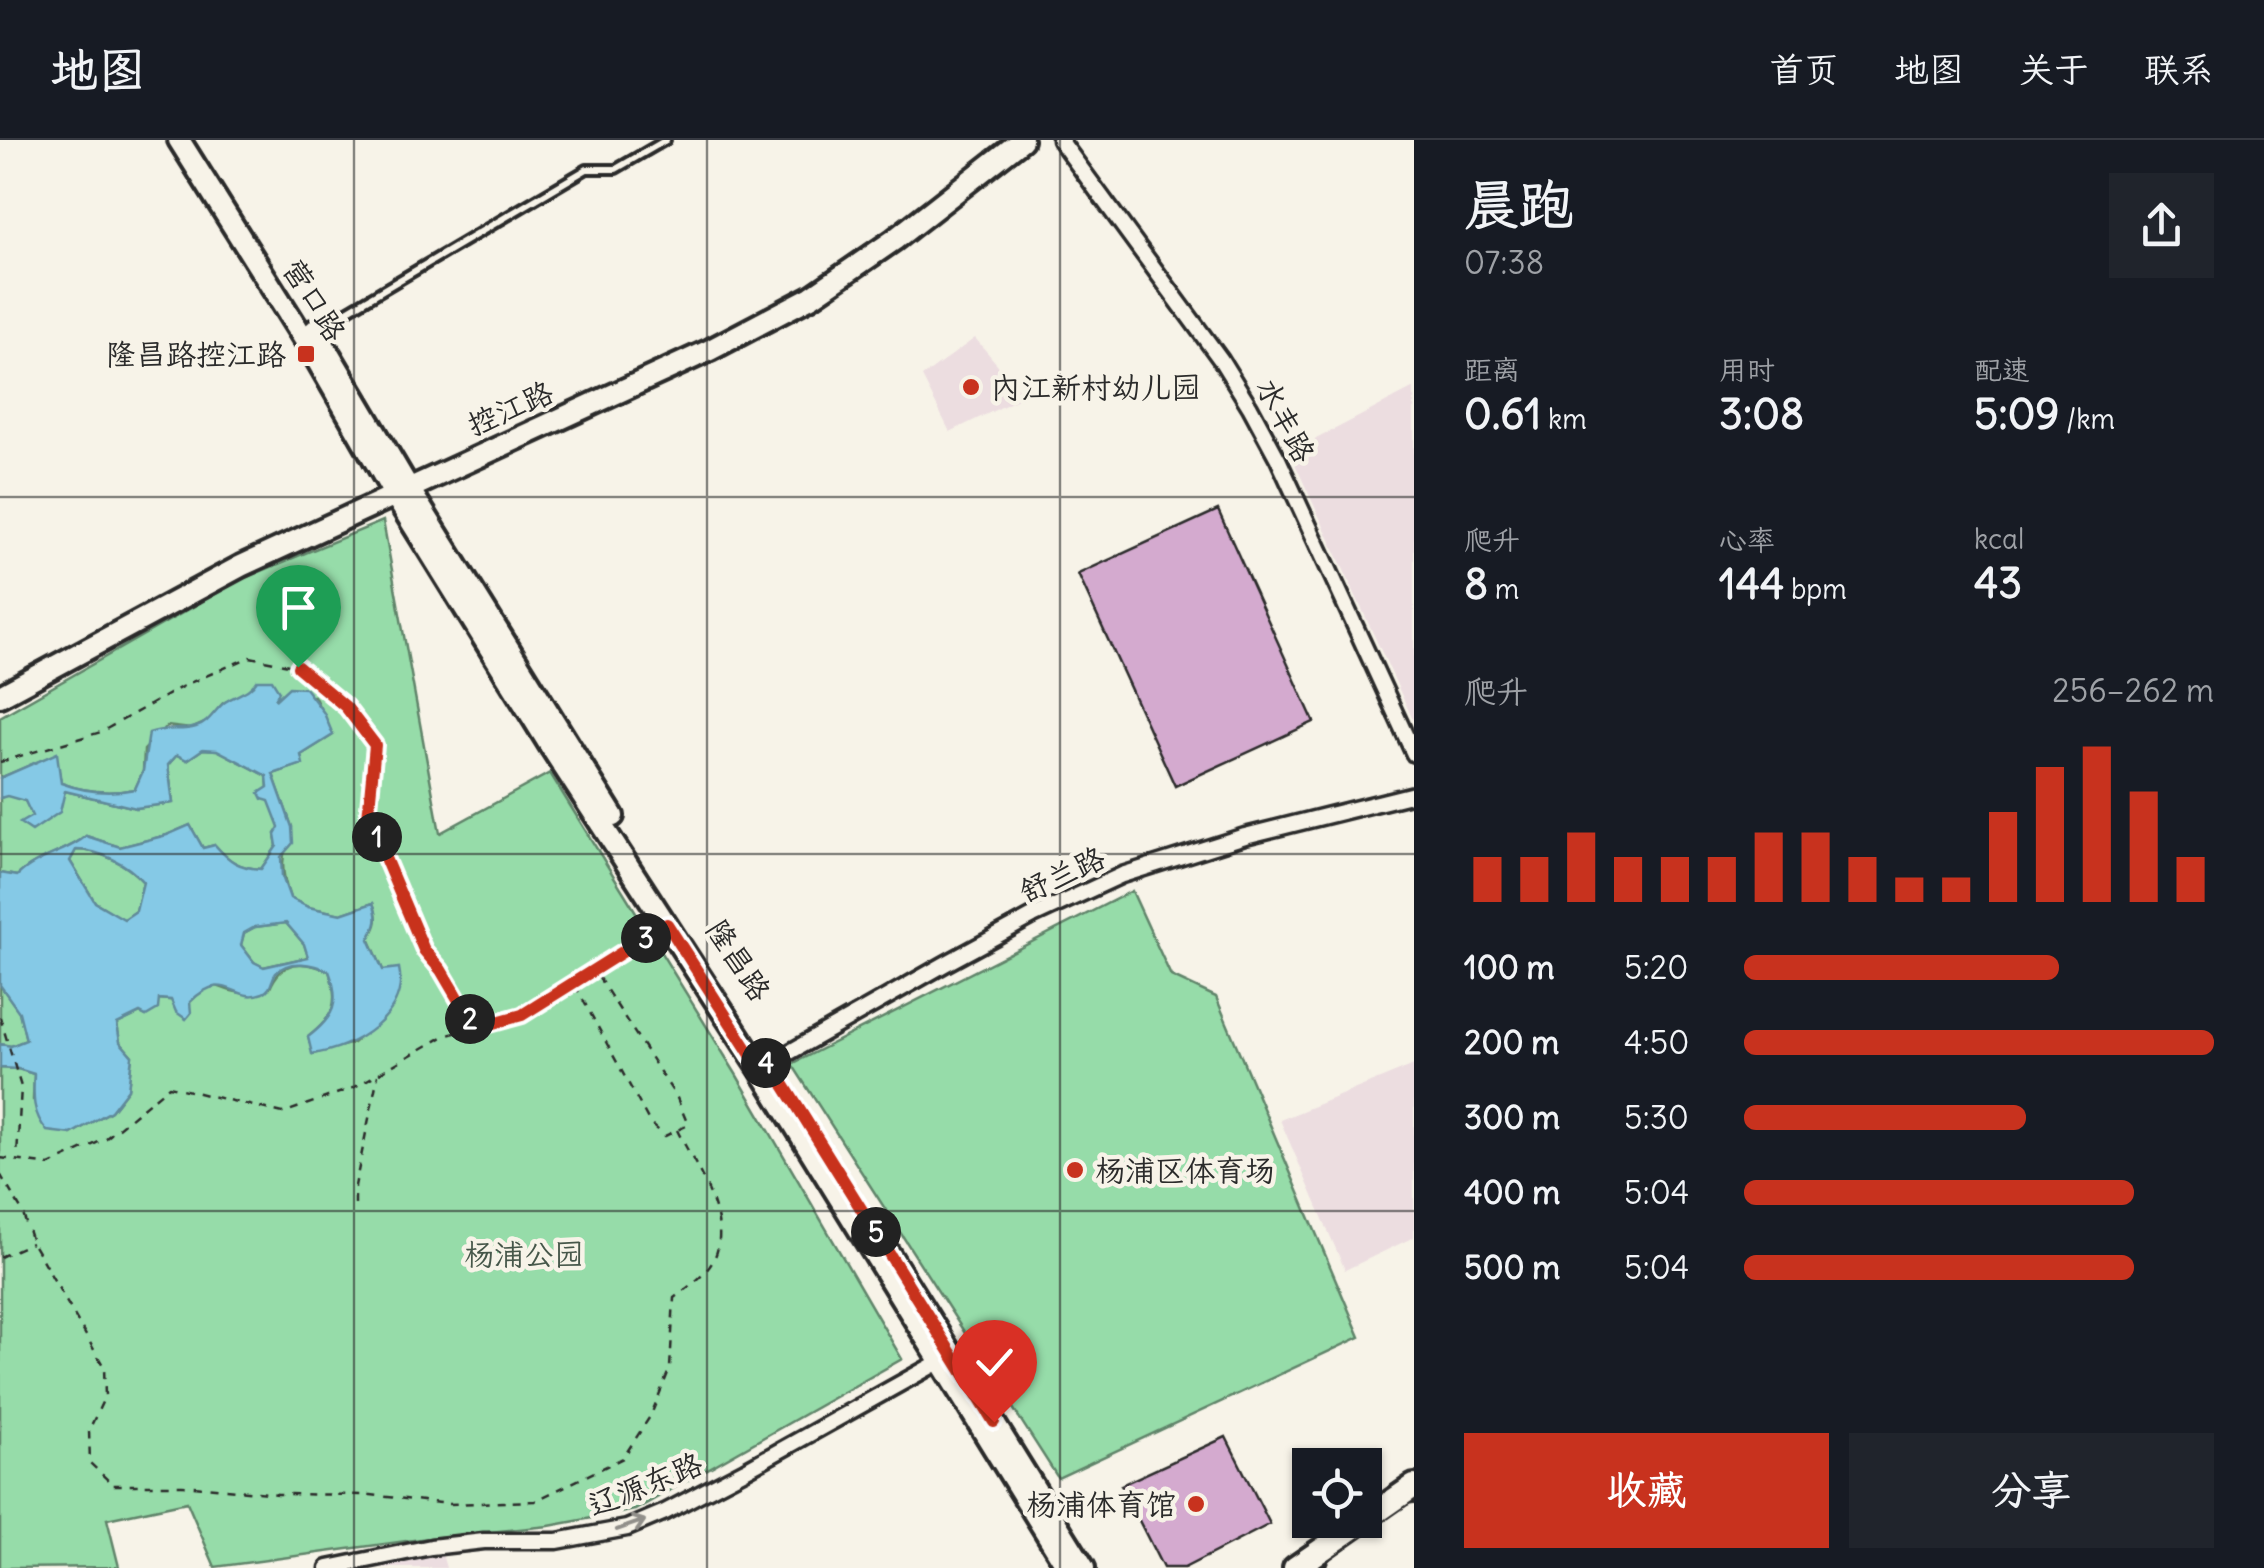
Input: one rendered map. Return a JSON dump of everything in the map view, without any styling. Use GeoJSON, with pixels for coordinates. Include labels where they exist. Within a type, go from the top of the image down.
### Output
{"type":"FeatureCollection","features":[{"type":"Feature","properties":{"kind":"main road","name":"营口路"},"geometry":{"type":"LineString","coordinates":[[179,140],[401,491]]}},
{"type":"Feature","properties":{"kind":"main road","name":"营口路"},"geometry":{"type":"LineString","coordinates":[[196,140],[315,330],[401,491]]}},
{"type":"Feature","properties":{"kind":"main road","name":"控江路"},"geometry":{"type":"LineString","coordinates":[[0,696],[241,566],[710,350],[811,297],[894,240],[1022,140]]}},
{"type":"Feature","properties":{"kind":"main road","name":"隆昌路"},"geometry":{"type":"LineString","coordinates":[[401,491],[550,747],[764,1065]]}},
{"type":"Feature","properties":{"kind":"main road","name":"隆昌路"},"geometry":{"type":"LineString","coordinates":[[401,491],[640,863],[946,1358],[1084,1568]]}},
{"type":"Feature","properties":{"kind":"main road","name":"隆昌路"},"geometry":{"type":"LineString","coordinates":[[946,1358],[1068,1568]]}},
{"type":"Feature","properties":{"kind":"main road"},"geometry":{"type":"LineString","coordinates":[[1382,1508],[1414,1486]]}},
{"type":"Feature","properties":{"kind":"main road"},"geometry":{"type":"LineString","coordinates":[[1338,1568],[1414,1515]]}},
{"type":"Feature","properties":{"kind":"main road"},"geometry":{"type":"LineString","coordinates":[[1295,1568],[1339,1538]]}},
{"type":"Feature","properties":{"kind":"main road"},"geometry":{"type":"LineString","coordinates":[[1370,1568],[1414,1538]]}},
{"type":"Feature","properties":{"kind":"main road"},"geometry":{"type":"LineString","coordinates":[[1400,1568],[1414,1558]]}},
{"type":"Feature","properties":{"kind":"street","name":"水丰路"},"geometry":{"type":"LineString","coordinates":[[1060,140],[1221,360],[1250,407],[1278,458],[1414,754]]}},
{"type":"Feature","properties":{"kind":"street","name":"舒兰路"},"geometry":{"type":"LineString","coordinates":[[764,1065],[1019,924],[1122,875],[1244,836],[1414,794]]}},
{"type":"Feature","properties":{"kind":"street","name":"辽源东路"},"geometry":{"type":"LineString","coordinates":[[328,1568],[431,1547],[484,1541],[557,1541],[626,1528],[665,1512],[946,1358]]}},
{"type":"Feature","properties":{"kind":"lane"},"geometry":{"type":"LineString","coordinates":[[315,330],[587,169],[616,169],[666,140]]}},
{"type":"Feature","properties":{"kind":"path"},"geometry":{"type":"LineString","coordinates":[[0,762],[101,732],[185,686],[250,657],[298,667],[346,707],[375,745],[368,818],[424,950],[441,970],[475,1028]]}},
{"type":"Feature","properties":{"kind":"path"},"geometry":{"type":"LineString","coordinates":[[0,1158],[50,1164],[104,1139],[170,1086],[283,1113],[353,1088],[444,1036],[522,1015],[667,924]]}},
{"type":"Feature","properties":{"kind":"path"},"geometry":{"type":"LineString","coordinates":[[574,984],[650,1123],[665,1136],[688,1125],[677,1098],[595,971]]}},
{"type":"Feature","properties":{"kind":"path"},"geometry":{"type":"LineString","coordinates":[[0,1017],[21,1086],[16,1160]]}},
{"type":"Feature","properties":{"kind":"path"},"geometry":{"type":"LineString","coordinates":[[355,1204],[355,1186],[378,1074]]}},
{"type":"Feature","properties":{"kind":"path"},"geometry":{"type":"LineString","coordinates":[[0,1174],[22,1211],[32,1242],[104,1367],[105,1396],[89,1430],[90,1463],[112,1485],[371,1495],[449,1504],[535,1501],[623,1458],[651,1415],[670,1368],[674,1298],[707,1271],[720,1244],[721,1221],[677,1130]]}},
{"type":"Feature","properties":{"kind":"path"},"geometry":{"type":"LineString","coordinates":[[0,1257],[32,1242]]}},
{"type":"Feature","properties":{"kind":"shaded area","name":"内江新村幼儿园"},"geometry":{"type":"Polygon","coordinates":[[[975,338],[1024,396],[950,432],[922,377],[975,338]]]}},
{"type":"Feature","properties":{"kind":"shaded area"},"geometry":{"type":"Polygon","coordinates":[[[1414,388],[1414,722],[1295,464],[1316,439],[1414,388]]]}},
{"type":"Feature","properties":{"kind":"shaded area"},"geometry":{"type":"Polygon","coordinates":[[[1414,1065],[1414,1237],[1345,1270],[1280,1120],[1414,1065]]]}},
{"type":"Feature","properties":{"kind":"shaded area"},"geometry":{"type":"Polygon","coordinates":[[[442,1554],[446,1568],[368,1568],[442,1554]]]}},
{"type":"Feature","properties":{"kind":"green space","name":"杨浦公园"},"geometry":{"type":"Polygon","coordinates":[[[383,521],[440,833],[550,773],[736,1074],[902,1359],[635,1510],[549,1526],[215,1567],[187,1502],[107,1519],[119,1567],[0,1568],[0,1068],[34,1074],[33,1100],[71,1134],[111,1111],[128,1089],[132,1056],[120,1042],[117,1024],[140,1013],[146,1016],[158,999],[190,1002],[212,986],[250,992],[270,988],[281,972],[294,964],[319,967],[329,971],[334,1001],[324,1023],[308,1037],[313,1054],[353,1043],[372,1026],[383,970],[369,938],[377,921],[373,903],[341,914],[308,907],[290,898],[287,888],[283,862],[292,827],[273,774],[302,764],[301,755],[333,735],[314,696],[273,703],[251,690],[223,703],[207,722],[191,729],[167,726],[144,750],[143,771],[135,789],[116,791],[88,790],[61,783],[56,754],[0,778],[0,717],[242,579],[383,521]]]}},
{"type":"Feature","properties":{"kind":"green space"},"geometry":{"type":"Polygon","coordinates":[[[203,749],[217,750],[267,776],[269,800],[280,827],[275,834],[277,846],[261,869],[235,863],[215,845],[203,848],[190,825],[120,847],[86,836],[17,876],[0,873],[0,798],[7,795],[25,801],[33,816],[21,823],[60,801],[65,791],[136,808],[173,803],[168,765],[177,755],[187,760],[203,749]]]}},
{"type":"Feature","properties":{"kind":"green space"},"geometry":{"type":"Polygon","coordinates":[[[76,850],[112,859],[143,882],[136,911],[124,920],[95,902],[70,861],[76,850]]]}},
{"type":"Feature","properties":{"kind":"green space","name":"杨浦区体育场"},"geometry":{"type":"Polygon","coordinates":[[[1132,891],[1171,976],[1216,997],[1360,1337],[1058,1478],[792,1064],[1132,891]]]}},
{"type":"Feature","properties":{"kind":"green space"},"geometry":{"type":"Polygon","coordinates":[[[286,923],[304,944],[308,957],[263,967],[254,962],[241,945],[244,933],[255,927],[286,923]]]}},
{"type":"Feature","properties":{"kind":"green space"},"geometry":{"type":"Polygon","coordinates":[[[0,985],[19,1011],[26,1040],[11,1046],[0,1044],[0,985]]]}},
{"type":"Feature","properties":{"kind":"water"},"geometry":{"type":"Polygon","coordinates":[[[257,680],[272,680],[279,691],[275,700],[289,687],[305,688],[324,713],[333,735],[301,755],[303,764],[273,774],[292,827],[293,843],[281,857],[282,876],[290,898],[308,907],[341,914],[373,903],[376,921],[369,939],[383,970],[399,968],[396,1001],[387,1015],[361,1037],[312,1054],[308,1037],[333,1009],[329,971],[323,968],[288,965],[276,973],[266,991],[253,995],[213,987],[190,1002],[191,1013],[186,1019],[176,1012],[171,1000],[159,999],[158,1009],[117,1024],[120,1042],[132,1056],[128,1089],[111,1111],[71,1134],[47,1131],[36,1111],[34,1074],[0,1068],[0,1044],[11,1046],[26,1040],[19,1012],[0,985],[0,873],[17,876],[86,836],[120,847],[190,825],[203,848],[215,845],[235,863],[261,869],[277,846],[275,834],[279,827],[269,801],[259,793],[268,787],[267,776],[217,750],[203,749],[187,760],[177,755],[168,765],[173,803],[136,808],[65,791],[60,812],[32,831],[20,823],[32,816],[25,801],[0,798],[0,778],[57,753],[61,783],[98,791],[135,789],[143,771],[149,733],[201,725],[225,702],[257,680]],[[76,850],[70,861],[95,902],[124,919],[136,911],[143,882],[137,875],[104,855],[76,850]],[[286,923],[255,927],[244,933],[241,945],[254,962],[264,967],[308,957],[304,944],[286,923]]]}},
{"type":"Feature","properties":{"kind":"building"},"geometry":{"type":"Polygon","coordinates":[[[1218,510],[1314,722],[1175,786],[1078,574],[1218,510]]]}},
{"type":"Feature","properties":{"kind":"building","name":"杨浦体育馆"},"geometry":{"type":"Polygon","coordinates":[[[1226,1437],[1270,1524],[1184,1568],[1163,1568],[1121,1485],[1226,1437]]]}},
{"type":"Feature","properties":{"kind":"place","name":"隆昌路控江路"},"geometry":{"type":"Point","coordinates":[306,354]}},
{"type":"Feature","properties":{"kind":"place","name":"内江新村幼儿园"},"geometry":{"type":"Point","coordinates":[971,387]}},
{"type":"Feature","properties":{"kind":"place","name":"杨浦区体育场"},"geometry":{"type":"Point","coordinates":[1075,1170]}},
{"type":"Feature","properties":{"kind":"place","name":"杨浦体育馆"},"geometry":{"type":"Point","coordinates":[1196,1504]}},
{"type":"Feature","properties":{"kind":"route"},"geometry":{"type":"LineString","coordinates":[[298,667],[346,707],[375,745],[368,818],[424,950],[441,970],[475,1028],[522,1015],[667,924],[760,1069],[769,1061],[994,1422]]}}]}
